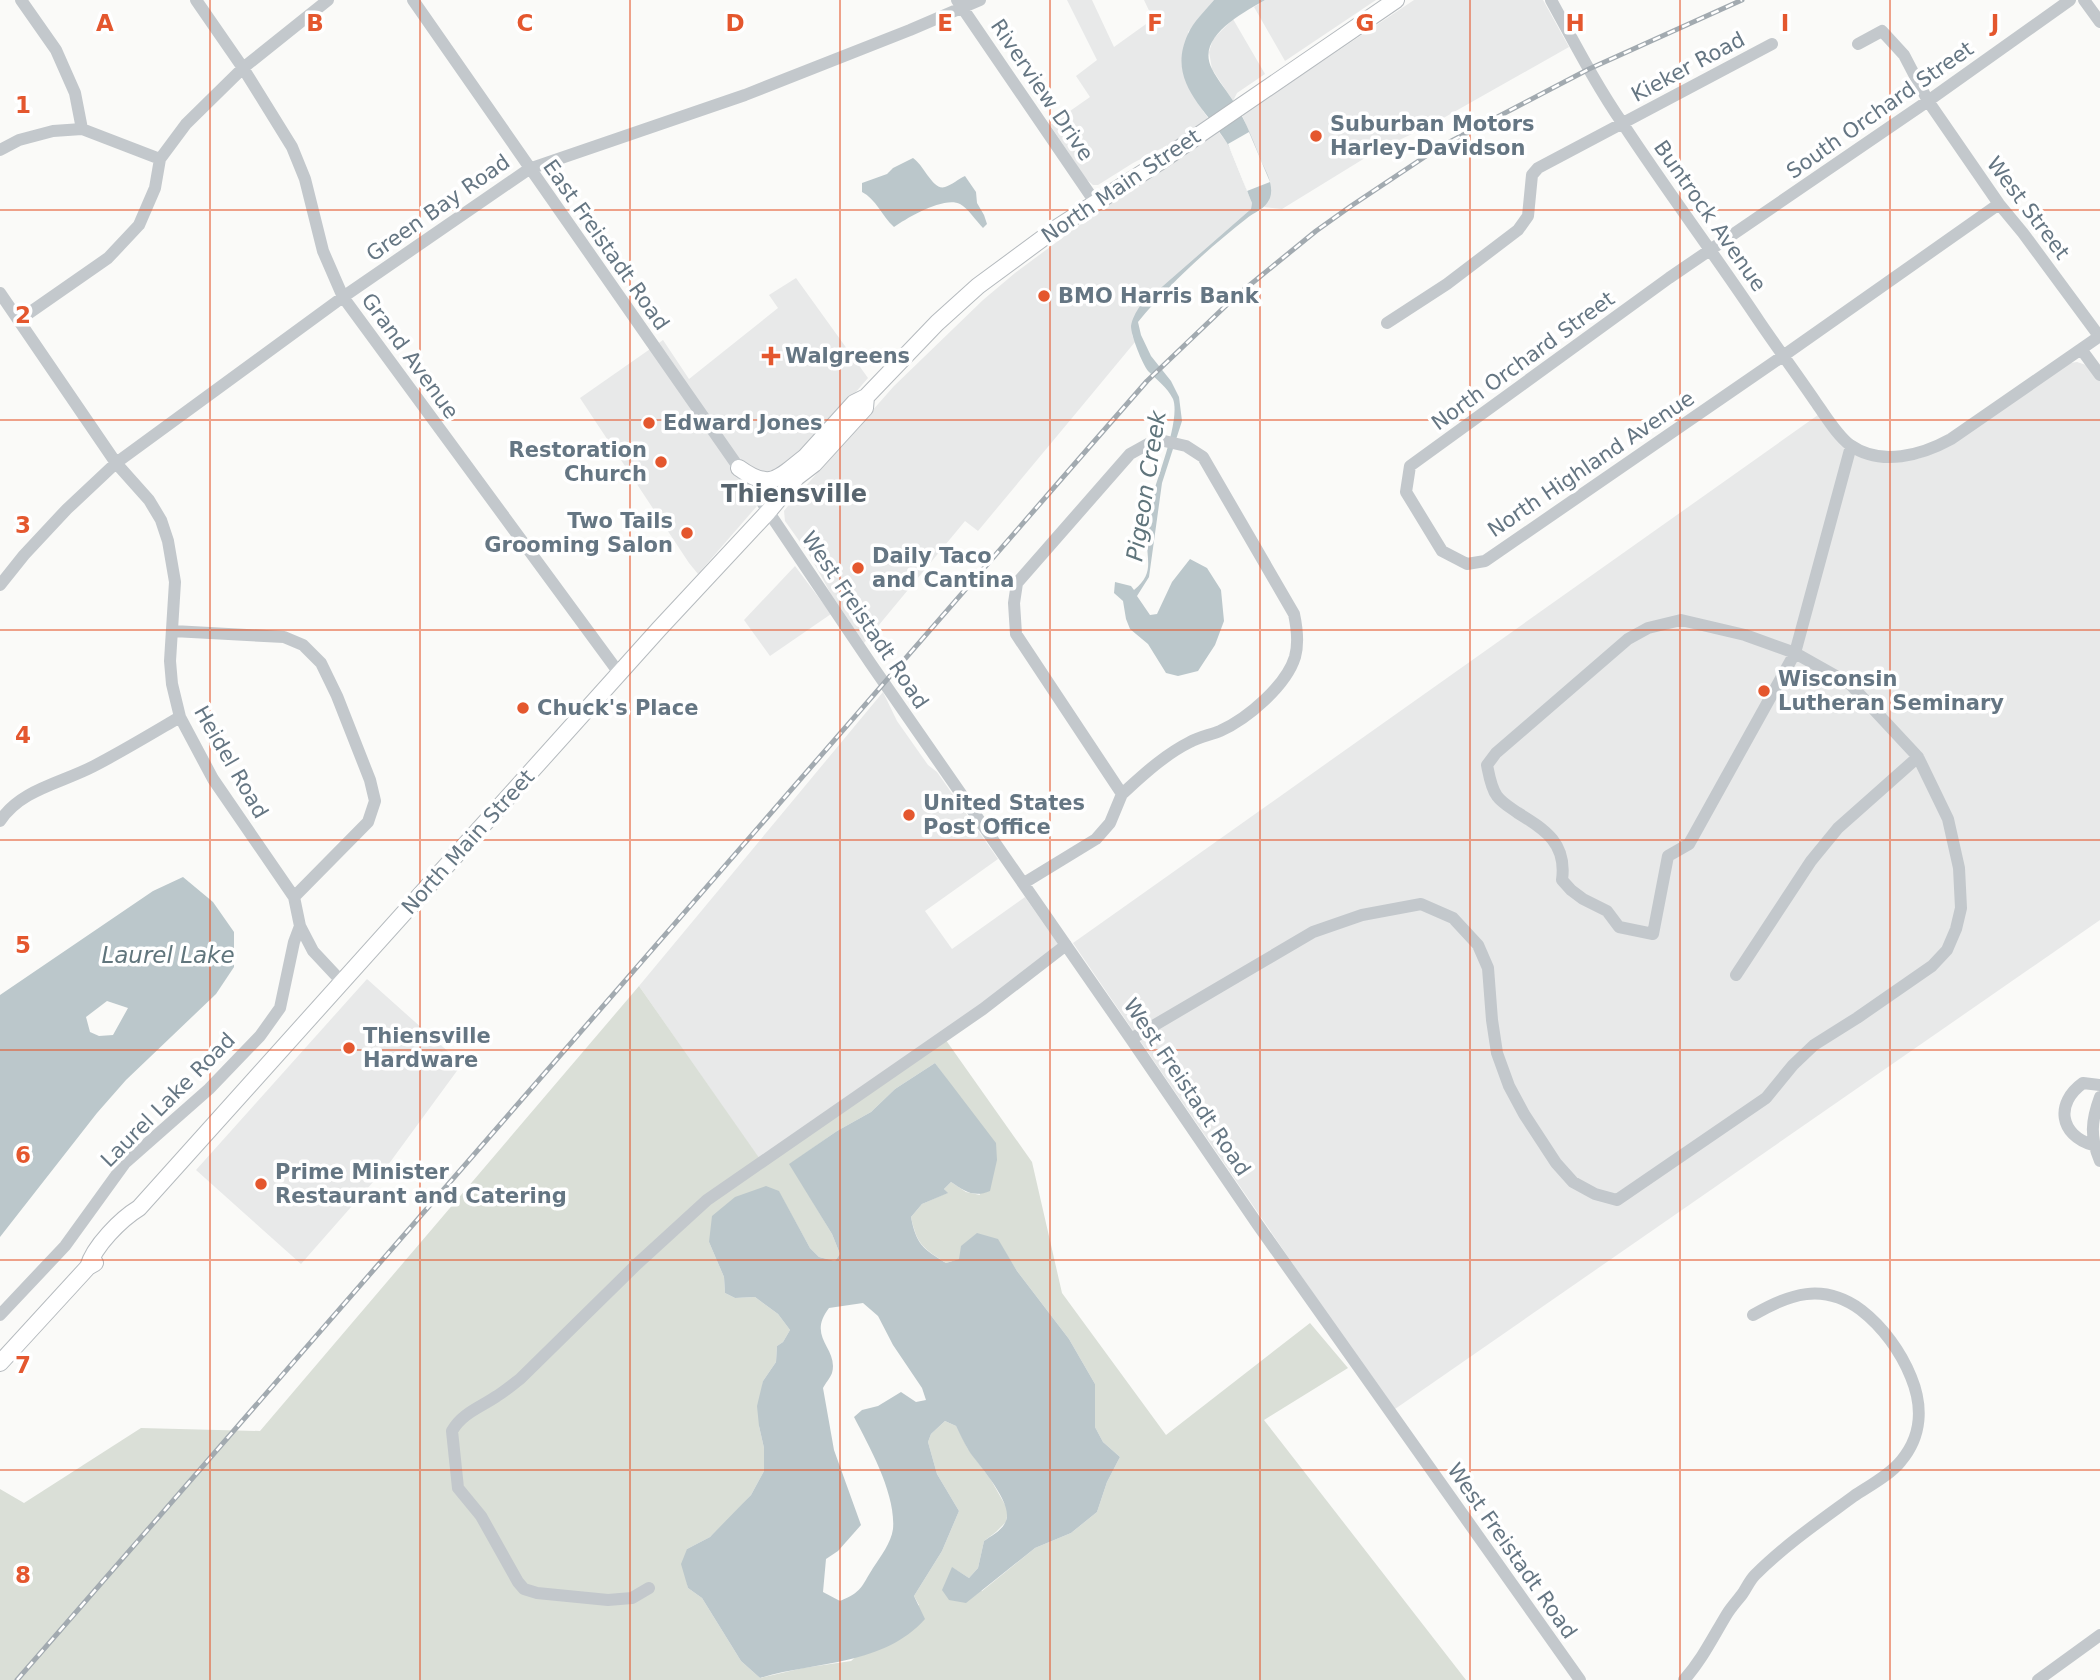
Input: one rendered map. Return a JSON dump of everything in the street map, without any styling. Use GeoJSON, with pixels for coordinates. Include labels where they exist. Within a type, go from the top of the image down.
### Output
{"type":"FeatureCollection","features":[{"type":"Feature","properties":{"kind":"main road","name":"North Main Street"},"geometry":{"type":"LineString","coordinates":[[797,477],[806,456],[854,403],[866,397],[937,323],[978,286],[1095,202],[1147,170],[1396,0]]}},
{"type":"Feature","properties":{"kind":"main road","name":"North Main Street"},"geometry":{"type":"LineString","coordinates":[[0,1363],[88,1267],[91,1256],[126,1216],[139,1208],[619,673],[797,477],[814,464],[865,408],[866,397]]}},
{"type":"Feature","properties":{"kind":"main road"},"geometry":{"type":"LineString","coordinates":[[738,468],[758,480],[773,480],[806,456]]}},
{"type":"Feature","properties":{"kind":"street"},"geometry":{"type":"LineString","coordinates":[[21,0],[56,50],[75,93],[82,129]]}},
{"type":"Feature","properties":{"kind":"street","name":"Grand Avenue"},"geometry":{"type":"LineString","coordinates":[[197,0],[292,148],[305,180],[323,251],[343,297],[619,673]]}},
{"type":"Feature","properties":{"kind":"street"},"geometry":{"type":"LineString","coordinates":[[19,320],[108,258],[139,225],[155,188],[160,159],[186,124],[243,68],[328,0]]}},
{"type":"Feature","properties":{"kind":"street","name":"East Freistadt Road"},"geometry":{"type":"LineString","coordinates":[[413,0],[768,512]]}},
{"type":"Feature","properties":{"kind":"street","name":"Green Bay Road"},"geometry":{"type":"LineString","coordinates":[[0,585],[67,509],[116,463],[343,297],[529,169],[745,95],[960,4],[980,0]]}},
{"type":"Feature","properties":{"kind":"street","name":"Buntrock Avenue"},"geometry":{"type":"LineString","coordinates":[[1550,0],[1622,123],[1783,356],[1851,446]]}},
{"type":"Feature","properties":{"kind":"street","name":"South Orchard Street"},"geometry":{"type":"LineString","coordinates":[[1712,250],[2070,0]]}},
{"type":"Feature","properties":{"kind":"street"},"geometry":{"type":"LineString","coordinates":[[2084,0],[2100,22]]}},
{"type":"Feature","properties":{"kind":"street","name":"Riverview Drive"},"geometry":{"type":"LineString","coordinates":[[960,4],[1095,202]]}},
{"type":"Feature","properties":{"kind":"street"},"geometry":{"type":"LineString","coordinates":[[1858,44],[1882,31],[1904,55],[1928,101]]}},
{"type":"Feature","properties":{"kind":"street","name":"Kieker Road"},"geometry":{"type":"LineString","coordinates":[[1387,323],[1447,284],[1518,230],[1528,216],[1532,175],[1538,168],[1772,44]]}},
{"type":"Feature","properties":{"kind":"street","name":"West Street"},"geometry":{"type":"LineString","coordinates":[[1928,101],[1999,204],[2100,336]]}},
{"type":"Feature","properties":{"kind":"street"},"geometry":{"type":"LineString","coordinates":[[0,150],[19,140],[53,131],[82,129],[160,159]]}},
{"type":"Feature","properties":{"kind":"street","name":"North Highland Avenue"},"geometry":{"type":"LineString","coordinates":[[1426,525],[1442,551],[1466,564],[1485,561],[1999,204]]}},
{"type":"Feature","properties":{"kind":"street","name":"North Orchard Street"},"geometry":{"type":"LineString","coordinates":[[1426,525],[1406,492],[1410,466],[1712,250]]}},
{"type":"Feature","properties":{"kind":"street","name":"Heidel Road"},"geometry":{"type":"LineString","coordinates":[[0,293],[116,463],[149,500],[160,520],[168,541],[175,582],[170,661],[180,717],[213,779],[294,897],[300,926],[313,951],[342,982]]}},
{"type":"Feature","properties":{"kind":"street"},"geometry":{"type":"LineString","coordinates":[[1131,1039],[1313,932],[1362,915],[1421,904],[1452,918],[1478,945],[1488,968],[1497,1053],[1509,1086],[1556,1163],[1573,1182],[1595,1194],[1616,1200],[1766,1098],[1793,1065],[1814,1045],[1907,984],[1932,966],[1947,950],[1961,908],[1959,868],[1948,819],[1918,757],[1850,684],[1795,653],[1745,635],[1681,620],[1648,628],[1628,639],[1496,753],[1487,765],[1496,795],[1554,839],[1564,866],[1562,880],[1571,890],[1607,911],[1619,927],[1653,934],[1668,856],[1689,844],[1795,653],[1851,446],[1884,457],[1929,451],[1951,439],[2100,336]]}},
{"type":"Feature","properties":{"kind":"street"},"geometry":{"type":"LineString","coordinates":[[2081,349],[2100,375]]}},
{"type":"Feature","properties":{"kind":"street"},"geometry":{"type":"LineString","coordinates":[[1024,883],[1096,839],[1110,823],[1122,794],[1160,761],[1191,741],[1220,731],[1241,719],[1259,704],[1283,679],[1295,657],[1297,630],[1294,614],[1203,457],[1186,446],[1160,440],[1130,454],[1030,566],[1017,583],[1014,603],[1016,634],[1122,794]]}},
{"type":"Feature","properties":{"kind":"street","name":"West Freistadt Road"},"geometry":{"type":"LineString","coordinates":[[768,512],[1266,1236],[1580,1680]]}},
{"type":"Feature","properties":{"kind":"street"},"geometry":{"type":"LineString","coordinates":[[173,631],[284,637],[303,645],[321,663],[337,696],[370,780],[375,801],[368,822],[294,897]]}},
{"type":"Feature","properties":{"kind":"street"},"geometry":{"type":"LineString","coordinates":[[0,821],[15,804],[29,794],[92,768],[180,717]]}},
{"type":"Feature","properties":{"kind":"street"},"geometry":{"type":"LineString","coordinates":[[1736,975],[1811,861],[1838,828],[1918,757]]}},
{"type":"Feature","properties":{"kind":"street","name":"Laurel Lake Road"},"geometry":{"type":"LineString","coordinates":[[0,1315],[65,1246],[125,1163],[209,1089],[260,1036],[281,1007],[294,942],[300,926]]}},
{"type":"Feature","properties":{"kind":"street"},"geometry":{"type":"LineString","coordinates":[[649,1588],[632,1598],[608,1600],[537,1593],[524,1589],[518,1583],[481,1516],[458,1488],[452,1431],[457,1423],[520,1379],[707,1200],[983,1009],[1066,945]]}},
{"type":"Feature","properties":{"kind":"street"},"geometry":{"type":"LineString","coordinates":[[2093,1145],[2079,1141],[2072,1133],[2064,1116],[2065,1106],[2074,1089],[2083,1083],[2100,1085]]}},
{"type":"Feature","properties":{"kind":"street"},"geometry":{"type":"LineString","coordinates":[[2100,1097],[2092,1129],[2093,1145],[2100,1161]]}},
{"type":"Feature","properties":{"kind":"street"},"geometry":{"type":"LineString","coordinates":[[1684,1680],[1753,1578],[1798,1536],[1899,1464],[1915,1437],[1920,1416],[1917,1392],[1906,1362],[1868,1315],[1852,1304],[1831,1295],[1793,1296],[1753,1315]]}},
{"type":"Feature","properties":{"kind":"street"},"geometry":{"type":"LineString","coordinates":[[2038,1680],[2100,1635]]}},
{"type":"Feature","properties":{"kind":"shaded area"},"geometry":{"type":"Polygon","coordinates":[[[1067,0],[1092,0],[1114,47],[1153,19],[1144,0],[1214,0],[1188,32],[1203,111],[1208,118],[1172,143],[1098,185],[1093,185],[1086,179],[1050,125],[1090,97],[1076,76],[1097,60],[1067,0]]]}},
{"type":"Feature","properties":{"kind":"shaded area"},"geometry":{"type":"Polygon","coordinates":[[[1265,0],[1376,0],[1285,61],[1254,7],[1265,0]]]}},
{"type":"Feature","properties":{"kind":"shaded area"},"geometry":{"type":"Polygon","coordinates":[[[1414,0],[1543,0],[1569,47],[1431,125],[1378,150],[1282,209],[1264,207],[1269,201],[1270,182],[1242,115],[1414,0]]]}},
{"type":"Feature","properties":{"kind":"shaded area"},"geometry":{"type":"Polygon","coordinates":[[[1233,19],[1265,74],[1237,93],[1233,101],[1212,69],[1209,52],[1213,39],[1233,19]]]}},
{"type":"Feature","properties":{"kind":"shaded area"},"geometry":{"type":"Polygon","coordinates":[[[1218,131],[1228,144],[1252,203],[1251,209],[1140,306],[1132,335],[1135,342],[978,531],[965,521],[864,643],[785,521],[784,511],[894,386],[983,300],[1085,221],[1218,131]]]}},
{"type":"Feature","properties":{"kind":"shaded area"},"geometry":{"type":"Polygon","coordinates":[[[796,278],[868,378],[698,574],[580,398],[663,340],[689,379],[778,308],[769,295],[796,278]]]}},
{"type":"Feature","properties":{"kind":"shaded area","name":"Wisconsin Lutheran Seminary"},"geometry":{"type":"Polygon","coordinates":[[[2070,363],[2089,366],[2100,381],[2100,920],[1395,1409],[1073,943],[1818,415],[1824,424],[1892,462],[1918,459],[1941,450],[2070,363]]]}},
{"type":"Feature","properties":{"kind":"shaded area"},"geometry":{"type":"Polygon","coordinates":[[[795,566],[831,614],[770,656],[744,620],[795,566]]]}},
{"type":"Feature","properties":{"kind":"shaded area"},"geometry":{"type":"Polygon","coordinates":[[[883,692],[897,721],[928,765],[937,772],[998,859],[925,911],[952,949],[1025,897],[1063,951],[762,1163],[639,986],[883,692]]]}},
{"type":"Feature","properties":{"kind":"shaded area"},"geometry":{"type":"Polygon","coordinates":[[[367,979],[462,1064],[388,1165],[301,1264],[196,1170],[367,979]]]}},
{"type":"Feature","properties":{"kind":"shaded area"},"geometry":{"type":"Polygon","coordinates":[[[639,986],[762,1162],[943,1036],[1032,1162],[1062,1293],[1166,1435],[1310,1323],[1348,1368],[1264,1420],[1466,1680],[0,1680],[0,1489],[24,1503],[141,1428],[260,1431],[639,986]],[[935,1063],[895,1089],[871,1112],[837,1131],[790,1164],[832,1234],[840,1254],[835,1261],[819,1257],[810,1248],[779,1192],[709,1242],[724,1277],[725,1293],[735,1298],[755,1297],[778,1314],[790,1330],[783,1342],[777,1346],[776,1362],[763,1381],[759,1426],[764,1448],[764,1471],[751,1495],[730,1518],[710,1537],[687,1549],[688,1588],[702,1598],[741,1661],[760,1678],[851,1661],[919,1605],[914,1596],[942,1551],[959,1511],[937,1474],[928,1442],[931,1434],[945,1421],[956,1426],[1008,1510],[1006,1522],[984,1541],[978,1568],[969,1578],[953,1568],[982,1591],[1035,1548],[1071,1533],[1097,1512],[1107,1482],[1120,1457],[1103,1442],[1095,1427],[1095,1384],[1069,1339],[1017,1271],[997,1239],[946,1263],[926,1249],[916,1234],[911,1217],[922,1204],[947,1193],[944,1189],[951,1182],[966,1192],[980,1195],[946,1078],[935,1063]]]}},
{"type":"Feature","properties":{"kind":"water"},"geometry":{"type":"Polygon","coordinates":[[[1214,0],[1265,0],[1224,27],[1215,37],[1208,57],[1214,73],[1247,126],[1268,175],[1271,193],[1266,205],[1232,230],[1189,268],[1138,322],[1151,356],[1171,381],[1179,397],[1182,421],[1162,483],[1149,577],[1137,596],[1150,615],[1157,614],[1172,582],[1190,559],[1207,568],[1221,590],[1224,621],[1215,645],[1198,671],[1178,676],[1166,673],[1148,644],[1130,629],[1123,601],[1114,593],[1115,582],[1131,586],[1134,590],[1147,573],[1150,504],[1167,451],[1175,409],[1171,395],[1143,362],[1133,336],[1132,321],[1140,306],[1251,209],[1252,203],[1231,150],[1191,93],[1182,66],[1182,51],[1188,34],[1214,0]]]}},
{"type":"Feature","properties":{"kind":"water"},"geometry":{"type":"Polygon","coordinates":[[[913,158],[936,185],[941,187],[965,176],[976,192],[977,203],[987,224],[983,228],[966,208],[953,202],[926,209],[894,227],[862,192],[862,183],[887,174],[913,158]]]}},
{"type":"Feature","properties":{"kind":"water","name":"Laurel Lake"},"geometry":{"type":"Polygon","coordinates":[[[183,877],[213,902],[234,932],[234,967],[216,994],[126,1080],[97,1113],[0,1237],[0,995],[153,891],[183,877]],[[107,1001],[86,1017],[90,1032],[99,1036],[113,1035],[128,1008],[107,1001]]]}},
{"type":"Feature","properties":{"kind":"water"},"geometry":{"type":"Polygon","coordinates":[[[935,1063],[996,1143],[997,1160],[990,1191],[974,1194],[951,1182],[944,1189],[948,1193],[922,1204],[911,1217],[918,1240],[946,1263],[959,1259],[961,1246],[977,1233],[998,1239],[1017,1271],[1069,1339],[1095,1384],[1095,1427],[1103,1442],[1120,1457],[1107,1482],[1097,1512],[1071,1533],[1035,1548],[966,1603],[949,1600],[942,1590],[952,1567],[969,1578],[978,1568],[984,1541],[1001,1528],[1007,1515],[1001,1496],[969,1451],[956,1426],[945,1421],[931,1434],[928,1442],[937,1474],[959,1511],[942,1551],[914,1596],[925,1619],[889,1646],[869,1654],[760,1678],[741,1661],[702,1598],[688,1588],[681,1564],[687,1549],[710,1537],[751,1495],[764,1471],[764,1448],[757,1406],[763,1381],[776,1362],[777,1346],[783,1342],[790,1330],[778,1314],[755,1297],[735,1298],[725,1293],[724,1277],[709,1242],[712,1216],[735,1197],[766,1186],[779,1191],[810,1248],[819,1257],[835,1261],[840,1254],[832,1234],[789,1164],[837,1131],[871,1112],[895,1089],[935,1063]],[[863,1303],[829,1308],[821,1327],[833,1364],[832,1373],[823,1388],[834,1450],[861,1525],[838,1551],[826,1559],[823,1592],[840,1601],[853,1595],[863,1584],[885,1549],[893,1529],[893,1515],[886,1486],[854,1417],[862,1410],[878,1406],[901,1392],[916,1402],[926,1400],[922,1388],[893,1345],[878,1316],[863,1303]]]}},
{"type":"Feature","properties":{"kind":"pier"},"geometry":{"type":"Polygon","coordinates":[[[1249,132],[1270,182],[1247,191],[1228,144],[1249,132]]]}},
{"type":"Feature","properties":{"kind":"railway"},"geometry":{"type":"LineString","coordinates":[[17,1680],[1147,381],[1235,297],[1316,231],[1438,148],[1589,69],[1742,0]]}},
{"type":"Feature","properties":{"kind":"place","name":"Suburban Motors Harley-Davidson"},"geometry":{"type":"Point","coordinates":[1316,136]}},
{"type":"Feature","properties":{"kind":"place","name":"BMO Harris Bank"},"geometry":{"type":"Point","coordinates":[1044,296]}},
{"type":"Feature","properties":{"kind":"place","name":"Walgreens"},"geometry":{"type":"Point","coordinates":[771,356]}},
{"type":"Feature","properties":{"kind":"place","name":"Edward Jones"},"geometry":{"type":"Point","coordinates":[649,423]}},
{"type":"Feature","properties":{"kind":"place","name":"Restoration Church"},"geometry":{"type":"Point","coordinates":[661,462]}},
{"type":"Feature","properties":{"kind":"place","name":"Two Tails Grooming Salon"},"geometry":{"type":"Point","coordinates":[687,533]}},
{"type":"Feature","properties":{"kind":"place","name":"Daily Taco and Cantina"},"geometry":{"type":"Point","coordinates":[858,568]}},
{"type":"Feature","properties":{"kind":"place","name":"Wisconsin Lutheran Seminary"},"geometry":{"type":"Point","coordinates":[1764,691]}},
{"type":"Feature","properties":{"kind":"place","name":"Chuck's Place"},"geometry":{"type":"Point","coordinates":[523,708]}},
{"type":"Feature","properties":{"kind":"place","name":"United States Post Office"},"geometry":{"type":"Point","coordinates":[909,815]}},
{"type":"Feature","properties":{"kind":"place","name":"Thiensville Hardware"},"geometry":{"type":"Point","coordinates":[349,1048]}},
{"type":"Feature","properties":{"kind":"place","name":"Prime Minister Restaurant and Catering"},"geometry":{"type":"Point","coordinates":[261,1184]}},
{"type":"Feature","properties":{"kind":"district","name":"Thiensville"},"geometry":{"type":"Point","coordinates":[794,494]}},
{"type":"Feature","properties":{"kind":"water label","name":"Pigeon Creek"},"geometry":{"type":"Point","coordinates":[1146,486]}}]}
